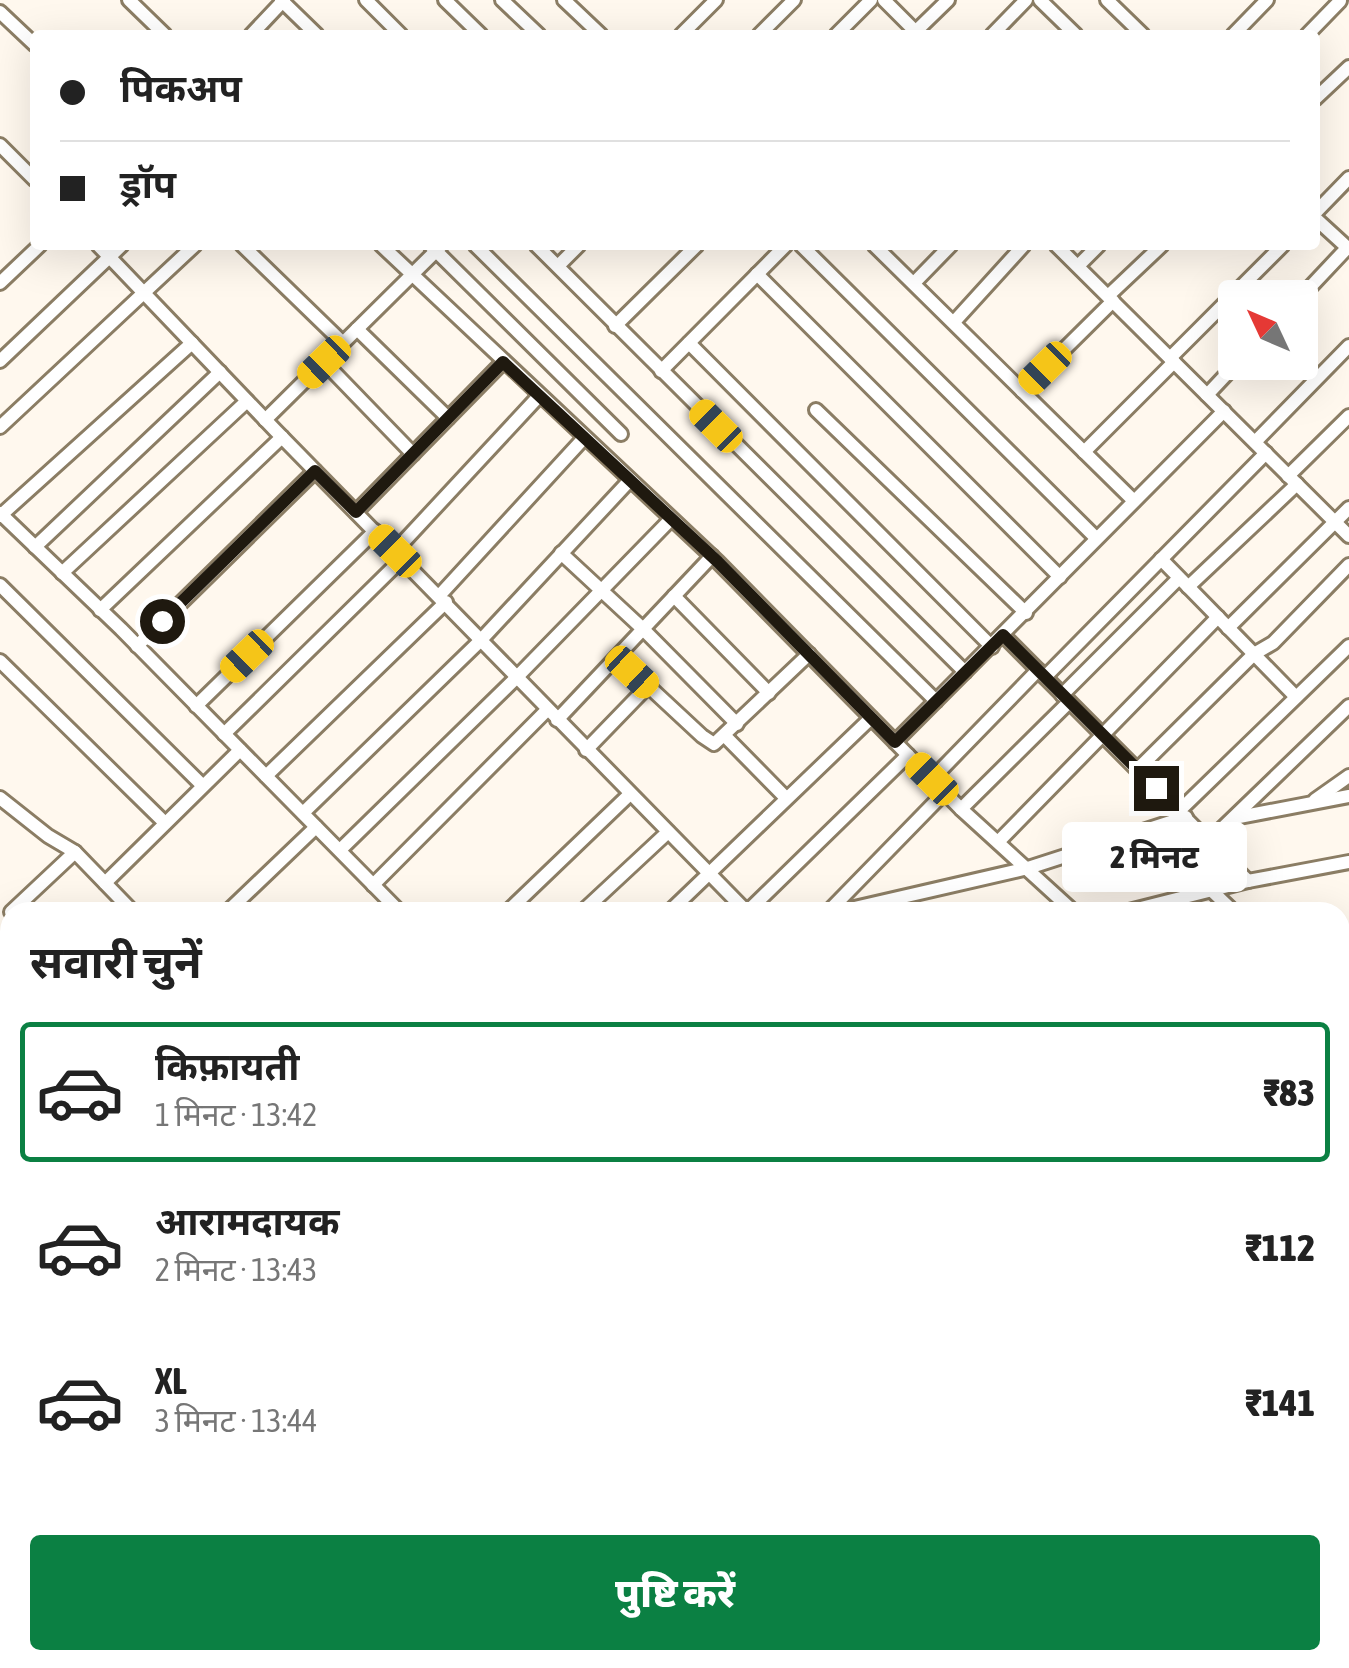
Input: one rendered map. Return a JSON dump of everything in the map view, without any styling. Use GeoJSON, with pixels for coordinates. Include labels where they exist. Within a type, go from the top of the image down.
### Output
{"type":"FeatureCollection","features":[{"type":"Feature","properties":{"kind":"street"},"geometry":{"type":"LineString","coordinates":[[129,0],[160,30]]}},
{"type":"Feature","properties":{"kind":"street"},"geometry":{"type":"LineString","coordinates":[[258,30],[282,0],[312,30]]}},
{"type":"Feature","properties":{"kind":"street"},"geometry":{"type":"LineString","coordinates":[[366,0],[396,30]]}},
{"type":"Feature","properties":{"kind":"street"},"geometry":{"type":"LineString","coordinates":[[445,0],[476,30]]}},
{"type":"Feature","properties":{"kind":"street"},"geometry":{"type":"LineString","coordinates":[[502,0],[534,30]]}},
{"type":"Feature","properties":{"kind":"street"},"geometry":{"type":"LineString","coordinates":[[564,0],[596,30]]}},
{"type":"Feature","properties":{"kind":"street"},"geometry":{"type":"LineString","coordinates":[[686,30],[716,0]]}},
{"type":"Feature","properties":{"kind":"street"},"geometry":{"type":"LineString","coordinates":[[764,30],[794,0]]}},
{"type":"Feature","properties":{"kind":"street"},"geometry":{"type":"LineString","coordinates":[[841,30],[871,0]]}},
{"type":"Feature","properties":{"kind":"street"},"geometry":{"type":"LineString","coordinates":[[884,0],[912,30]]}},
{"type":"Feature","properties":{"kind":"street"},"geometry":{"type":"LineString","coordinates":[[920,30],[948,0]]}},
{"type":"Feature","properties":{"kind":"street"},"geometry":{"type":"LineString","coordinates":[[997,30],[1026,0]]}},
{"type":"Feature","properties":{"kind":"street"},"geometry":{"type":"LineString","coordinates":[[1040,0],[1071,30]]}},
{"type":"Feature","properties":{"kind":"street"},"geometry":{"type":"LineString","coordinates":[[1107,0],[1138,30]]}},
{"type":"Feature","properties":{"kind":"street"},"geometry":{"type":"LineString","coordinates":[[1311,30],[1340,0],[1349,9]]}},
{"type":"Feature","properties":{"kind":"street"},"geometry":{"type":"LineString","coordinates":[[1237,30],[1258,3]]}},
{"type":"Feature","properties":{"kind":"street"},"geometry":{"type":"LineString","coordinates":[[0,12],[30,40]]}},
{"type":"Feature","properties":{"kind":"street"},"geometry":{"type":"LineString","coordinates":[[1320,94],[1349,67]]}},
{"type":"Feature","properties":{"kind":"street"},"geometry":{"type":"LineString","coordinates":[[0,145],[30,175]]}},
{"type":"Feature","properties":{"kind":"street"},"geometry":{"type":"LineString","coordinates":[[1320,210],[1349,178]]}},
{"type":"Feature","properties":{"kind":"street"},"geometry":{"type":"LineString","coordinates":[[1316,280],[1347,244],[1320,220]]}},
{"type":"Feature","properties":{"kind":"street"},"geometry":{"type":"LineString","coordinates":[[0,283],[35,250]]}},
{"type":"Feature","properties":{"kind":"street"},"geometry":{"type":"LineString","coordinates":[[103,250],[737,902]]}},
{"type":"Feature","properties":{"kind":"street"},"geometry":{"type":"LineString","coordinates":[[0,361],[118,250]]}},
{"type":"Feature","properties":{"kind":"street"},"geometry":{"type":"LineString","coordinates":[[0,427],[190,250]]}},
{"type":"Feature","properties":{"kind":"street"},"geometry":{"type":"LineString","coordinates":[[247,250],[343,343]]}},
{"type":"Feature","properties":{"kind":"street"},"geometry":{"type":"LineString","coordinates":[[386,250],[712,556],[944,792],[1064,902]]}},
{"type":"Feature","properties":{"kind":"street"},"geometry":{"type":"LineString","coordinates":[[265,420],[433,250]]}},
{"type":"Feature","properties":{"kind":"street"},"geometry":{"type":"LineString","coordinates":[[439,250],[621,434]]}},
{"type":"Feature","properties":{"kind":"street"},"geometry":{"type":"LineString","coordinates":[[479,250],[936,701]]}},
{"type":"Feature","properties":{"kind":"street"},"geometry":{"type":"LineString","coordinates":[[541,250],[965,672]]}},
{"type":"Feature","properties":{"kind":"street"},"geometry":{"type":"LineString","coordinates":[[558,266],[574,250]]}},
{"type":"Feature","properties":{"kind":"street"},"geometry":{"type":"LineString","coordinates":[[614,326],[692,250]]}},
{"type":"Feature","properties":{"kind":"street"},"geometry":{"type":"LineString","coordinates":[[661,372],[781,250]]}},
{"type":"Feature","properties":{"kind":"street"},"geometry":{"type":"LineString","coordinates":[[807,250],[1096,538]]}},
{"type":"Feature","properties":{"kind":"street"},"geometry":{"type":"LineString","coordinates":[[880,250],[1134,501]]}},
{"type":"Feature","properties":{"kind":"street"},"geometry":{"type":"LineString","coordinates":[[914,283],[946,250]]}},
{"type":"Feature","properties":{"kind":"street"},"geometry":{"type":"LineString","coordinates":[[954,322],[1019,250]]}},
{"type":"Feature","properties":{"kind":"street"},"geometry":{"type":"LineString","coordinates":[[1061,250],[1349,536]]}},
{"type":"Feature","properties":{"kind":"street"},"geometry":{"type":"LineString","coordinates":[[1078,266],[1094,250]]}},
{"type":"Feature","properties":{"kind":"street"},"geometry":{"type":"LineString","coordinates":[[1022,391],[1157,250]]}},
{"type":"Feature","properties":{"kind":"street"},"geometry":{"type":"LineString","coordinates":[[1084,452],[1278,250]]}},
{"type":"Feature","properties":{"kind":"street"},"geometry":{"type":"LineString","coordinates":[[757,274],[1060,577]]}},
{"type":"Feature","properties":{"kind":"street"},"geometry":{"type":"LineString","coordinates":[[358,329],[448,418]]}},
{"type":"Feature","properties":{"kind":"street"},"geometry":{"type":"LineString","coordinates":[[192,342],[0,515],[137,646],[340,850],[385,902]]}},
{"type":"Feature","properties":{"kind":"street"},"geometry":{"type":"LineString","coordinates":[[689,343],[992,647]]}},
{"type":"Feature","properties":{"kind":"street"},"geometry":{"type":"LineString","coordinates":[[1255,442],[1349,346]]}},
{"type":"Feature","properties":{"kind":"street"},"geometry":{"type":"LineString","coordinates":[[324,362],[413,454]]}},
{"type":"Feature","properties":{"kind":"street"},"geometry":{"type":"LineString","coordinates":[[356,512],[503,362]]}},
{"type":"Feature","properties":{"kind":"street"},"geometry":{"type":"LineString","coordinates":[[35,547],[220,372]]}},
{"type":"Feature","properties":{"kind":"street"},"geometry":{"type":"LineString","coordinates":[[1207,395],[1221,380]]}},
{"type":"Feature","properties":{"kind":"street"},"geometry":{"type":"LineString","coordinates":[[224,734],[398,555],[540,396]]}},
{"type":"Feature","properties":{"kind":"street"},"geometry":{"type":"LineString","coordinates":[[62,573],[247,401]]}},
{"type":"Feature","properties":{"kind":"street"},"geometry":{"type":"LineString","coordinates":[[816,410],[1026,613]]}},
{"type":"Feature","properties":{"kind":"street"},"geometry":{"type":"LineString","coordinates":[[895,742],[1224,411]]}},
{"type":"Feature","properties":{"kind":"street"},"geometry":{"type":"LineString","coordinates":[[961,808],[1066,698],[1293,480],[1349,416]]}},
{"type":"Feature","properties":{"kind":"street"},"geometry":{"type":"LineString","coordinates":[[100,610],[282,438]]}},
{"type":"Feature","properties":{"kind":"street"},"geometry":{"type":"LineString","coordinates":[[266,776],[443,599],[584,438]]}},
{"type":"Feature","properties":{"kind":"street"},"geometry":{"type":"LineString","coordinates":[[932,779],[1266,453]]}},
{"type":"Feature","properties":{"kind":"street"},"geometry":{"type":"LineString","coordinates":[[137,646],[315,471]]}},
{"type":"Feature","properties":{"kind":"street"},"geometry":{"type":"LineString","coordinates":[[303,813],[480,640],[630,480]]}},
{"type":"Feature","properties":{"kind":"street"},"geometry":{"type":"LineString","coordinates":[[998,842],[1104,735],[1349,508]]}},
{"type":"Feature","properties":{"kind":"street"},"geometry":{"type":"LineString","coordinates":[[340,850],[516,678],[671,518]]}},
{"type":"Feature","properties":{"kind":"street"},"geometry":{"type":"LineString","coordinates":[[196,706],[375,531]]}},
{"type":"Feature","properties":{"kind":"street"},"geometry":{"type":"LineString","coordinates":[[561,554],[643,629],[737,724]]}},
{"type":"Feature","properties":{"kind":"street"},"geometry":{"type":"LineString","coordinates":[[373,885],[616,657],[712,556]]}},
{"type":"Feature","properties":{"kind":"street"},"geometry":{"type":"LineString","coordinates":[[1161,559],[1296,698]]}},
{"type":"Feature","properties":{"kind":"street"},"geometry":{"type":"LineString","coordinates":[[1138,769],[1254,654],[1273,643],[1349,565]]}},
{"type":"Feature","properties":{"kind":"street"},"geometry":{"type":"LineString","coordinates":[[0,585],[202,785]]}},
{"type":"Feature","properties":{"kind":"street"},"geometry":{"type":"LineString","coordinates":[[674,596],[768,693]]}},
{"type":"Feature","properties":{"kind":"street"},"geometry":{"type":"LineString","coordinates":[[1003,635],[1248,881]]}},
{"type":"Feature","properties":{"kind":"street"},"geometry":{"type":"LineString","coordinates":[[880,902],[1028,868],[1183,814],[1349,646]]}},
{"type":"Feature","properties":{"kind":"street"},"geometry":{"type":"LineString","coordinates":[[616,657],[710,743],[725,736],[808,654]]}},
{"type":"Feature","properties":{"kind":"street"},"geometry":{"type":"LineString","coordinates":[[0,661],[165,823]]}},
{"type":"Feature","properties":{"kind":"street"},"geometry":{"type":"LineString","coordinates":[[586,750],[648,686]]}},
{"type":"Feature","properties":{"kind":"street"},"geometry":{"type":"LineString","coordinates":[[1208,840],[1349,706]]}},
{"type":"Feature","properties":{"kind":"street"},"geometry":{"type":"LineString","coordinates":[[679,902],[871,718]]}},
{"type":"Feature","properties":{"kind":"street"},"geometry":{"type":"LineString","coordinates":[[725,736],[786,798]]}},
{"type":"Feature","properties":{"kind":"street"},"geometry":{"type":"LineString","coordinates":[[105,883],[240,750]]}},
{"type":"Feature","properties":{"kind":"street"},"geometry":{"type":"LineString","coordinates":[[757,902],[908,755]]}},
{"type":"Feature","properties":{"kind":"street"},"geometry":{"type":"LineString","coordinates":[[1312,802],[1349,776]]}},
{"type":"Feature","properties":{"kind":"street"},"geometry":{"type":"LineString","coordinates":[[838,902],[944,792]]}},
{"type":"Feature","properties":{"kind":"street"},"geometry":{"type":"LineString","coordinates":[[517,902],[630,794]]}},
{"type":"Feature","properties":{"kind":"street"},"geometry":{"type":"LineString","coordinates":[[1232,818],[1349,796]]}},
{"type":"Feature","properties":{"kind":"street"},"geometry":{"type":"LineString","coordinates":[[0,798],[75,852],[123,902]]}},
{"type":"Feature","properties":{"kind":"street"},"geometry":{"type":"LineString","coordinates":[[238,902],[316,827]]}},
{"type":"Feature","properties":{"kind":"street"},"geometry":{"type":"LineString","coordinates":[[593,902],[668,832]]}},
{"type":"Feature","properties":{"kind":"street"},"geometry":{"type":"LineString","coordinates":[[23,902],[75,852]]}},
{"type":"Feature","properties":{"kind":"street"},"geometry":{"type":"LineString","coordinates":[[1165,902],[1349,862]]}},
{"type":"Feature","properties":{"kind":"street"},"geometry":{"type":"LineString","coordinates":[[1212,890],[1224,902]]}},
{"type":"Feature","properties":{"kind":"route"},"geometry":{"type":"LineString","coordinates":[[162,621],[315,471],[356,512],[503,362],[718,562],[895,742],[1003,635],[1156,788]]}}]}
